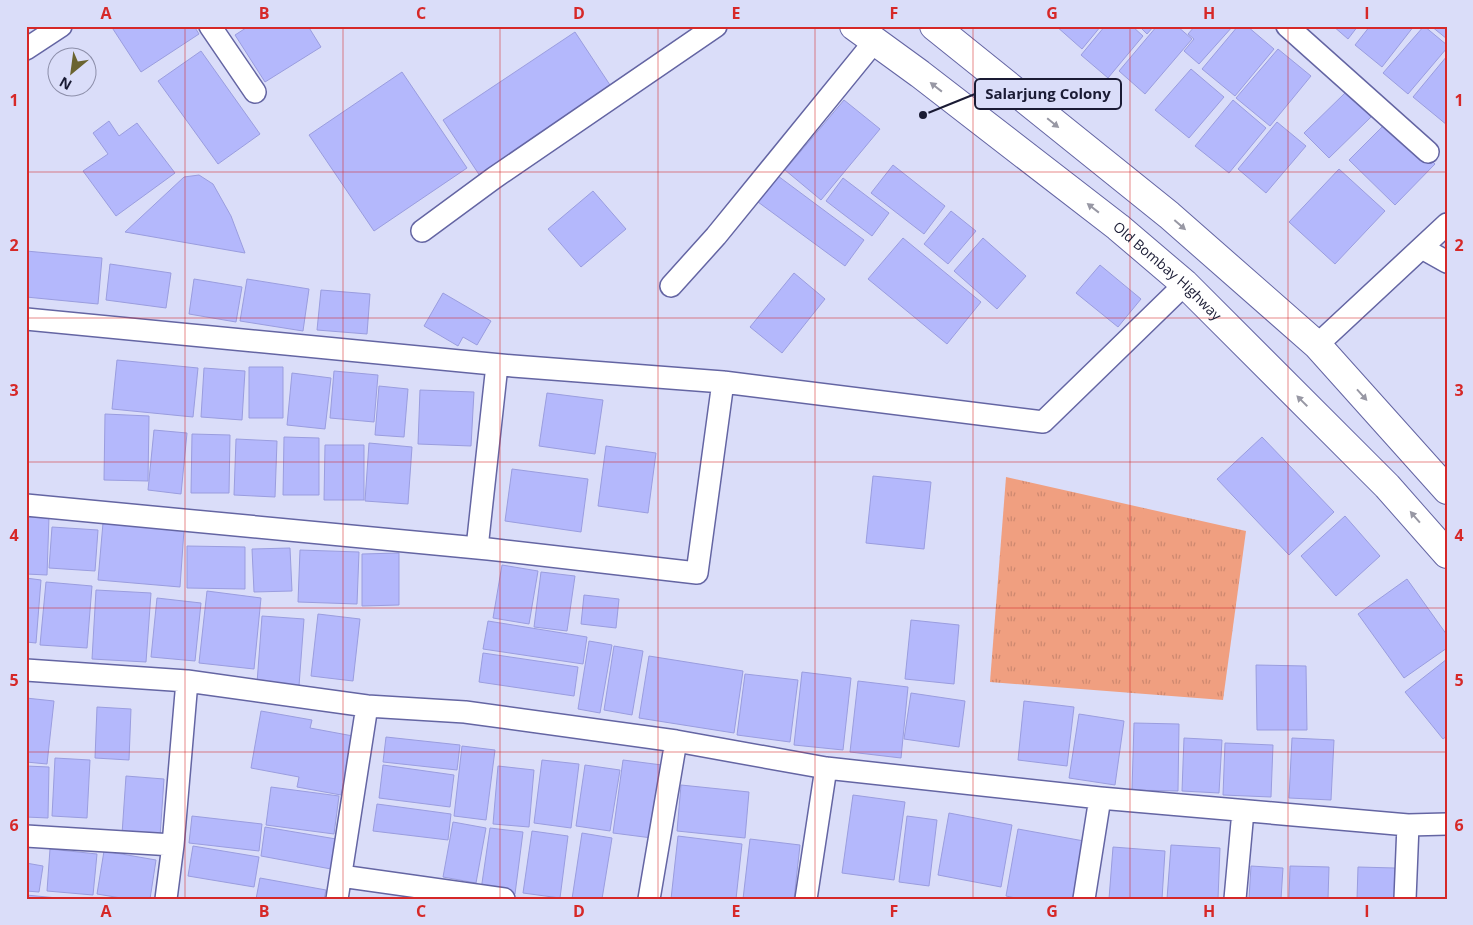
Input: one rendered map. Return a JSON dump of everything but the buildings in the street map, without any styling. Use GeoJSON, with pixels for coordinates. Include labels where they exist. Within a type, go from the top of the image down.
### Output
{"type":"FeatureCollection","features":[{"type":"Feature","properties":{"kind":"main road"},"geometry":{"type":"LineString","coordinates":[[934,26],[1169,215],[1318,345],[1447,490]]}},
{"type":"Feature","properties":{"kind":"main road","name":"Old Bombay Highway"},"geometry":{"type":"LineString","coordinates":[[864,34],[920,74],[1118,227],[1186,284],[1388,486],[1447,554]]}},
{"type":"Feature","properties":{"kind":"street"},"geometry":{"type":"LineString","coordinates":[[26,49],[61,26]]}},
{"type":"Feature","properties":{"kind":"street"},"geometry":{"type":"LineString","coordinates":[[210,26],[255,92]]}},
{"type":"Feature","properties":{"kind":"street"},"geometry":{"type":"LineString","coordinates":[[422,231],[494,178],[716,26]]}},
{"type":"Feature","properties":{"kind":"street"},"geometry":{"type":"LineString","coordinates":[[1287,26],[1428,152]]}},
{"type":"Feature","properties":{"kind":"street"},"geometry":{"type":"LineString","coordinates":[[670,286],[716,236],[864,34]]}},
{"type":"Feature","properties":{"kind":"street"},"geometry":{"type":"LineString","coordinates":[[1318,345],[1447,224]]}},
{"type":"Feature","properties":{"kind":"street"},"geometry":{"type":"LineString","coordinates":[[1422,248],[1447,262]]}},
{"type":"Feature","properties":{"kind":"street"},"geometry":{"type":"LineString","coordinates":[[26,319],[496,365],[723,382],[1043,422],[1186,284]]}},
{"type":"Feature","properties":{"kind":"street"},"geometry":{"type":"LineString","coordinates":[[478,548],[496,365]]}},
{"type":"Feature","properties":{"kind":"street"},"geometry":{"type":"LineString","coordinates":[[26,505],[478,548],[697,572],[723,382]]}},
{"type":"Feature","properties":{"kind":"street"},"geometry":{"type":"LineString","coordinates":[[26,670],[187,681],[367,706],[465,712],[676,741],[826,768],[1100,798],[1408,825],[1447,824]]}},
{"type":"Feature","properties":{"kind":"street"},"geometry":{"type":"LineString","coordinates":[[166,899],[173,845],[187,681]]}},
{"type":"Feature","properties":{"kind":"street"},"geometry":{"type":"LineString","coordinates":[[337,899],[367,706]]}},
{"type":"Feature","properties":{"kind":"street"},"geometry":{"type":"LineString","coordinates":[[649,899],[676,741]]}},
{"type":"Feature","properties":{"kind":"street"},"geometry":{"type":"LineString","coordinates":[[806,899],[826,768]]}},
{"type":"Feature","properties":{"kind":"street"},"geometry":{"type":"LineString","coordinates":[[1084,899],[1100,798]]}},
{"type":"Feature","properties":{"kind":"street"},"geometry":{"type":"LineString","coordinates":[[1235,899],[1243,811]]}},
{"type":"Feature","properties":{"kind":"street"},"geometry":{"type":"LineString","coordinates":[[1405,899],[1408,825]]}},
{"type":"Feature","properties":{"kind":"street"},"geometry":{"type":"LineString","coordinates":[[26,836],[173,845]]}},
{"type":"Feature","properties":{"kind":"street"},"geometry":{"type":"LineString","coordinates":[[341,876],[504,899]]}},
{"type":"Feature","properties":{"kind":"green space"},"geometry":{"type":"Polygon","coordinates":[[[1006,477],[1246,531],[1223,700],[990,682],[1006,477]]]}},
{"type":"Feature","properties":{"kind":"place","name":"Salarjung Colony"},"geometry":{"type":"Point","coordinates":[923,115]}}]}
